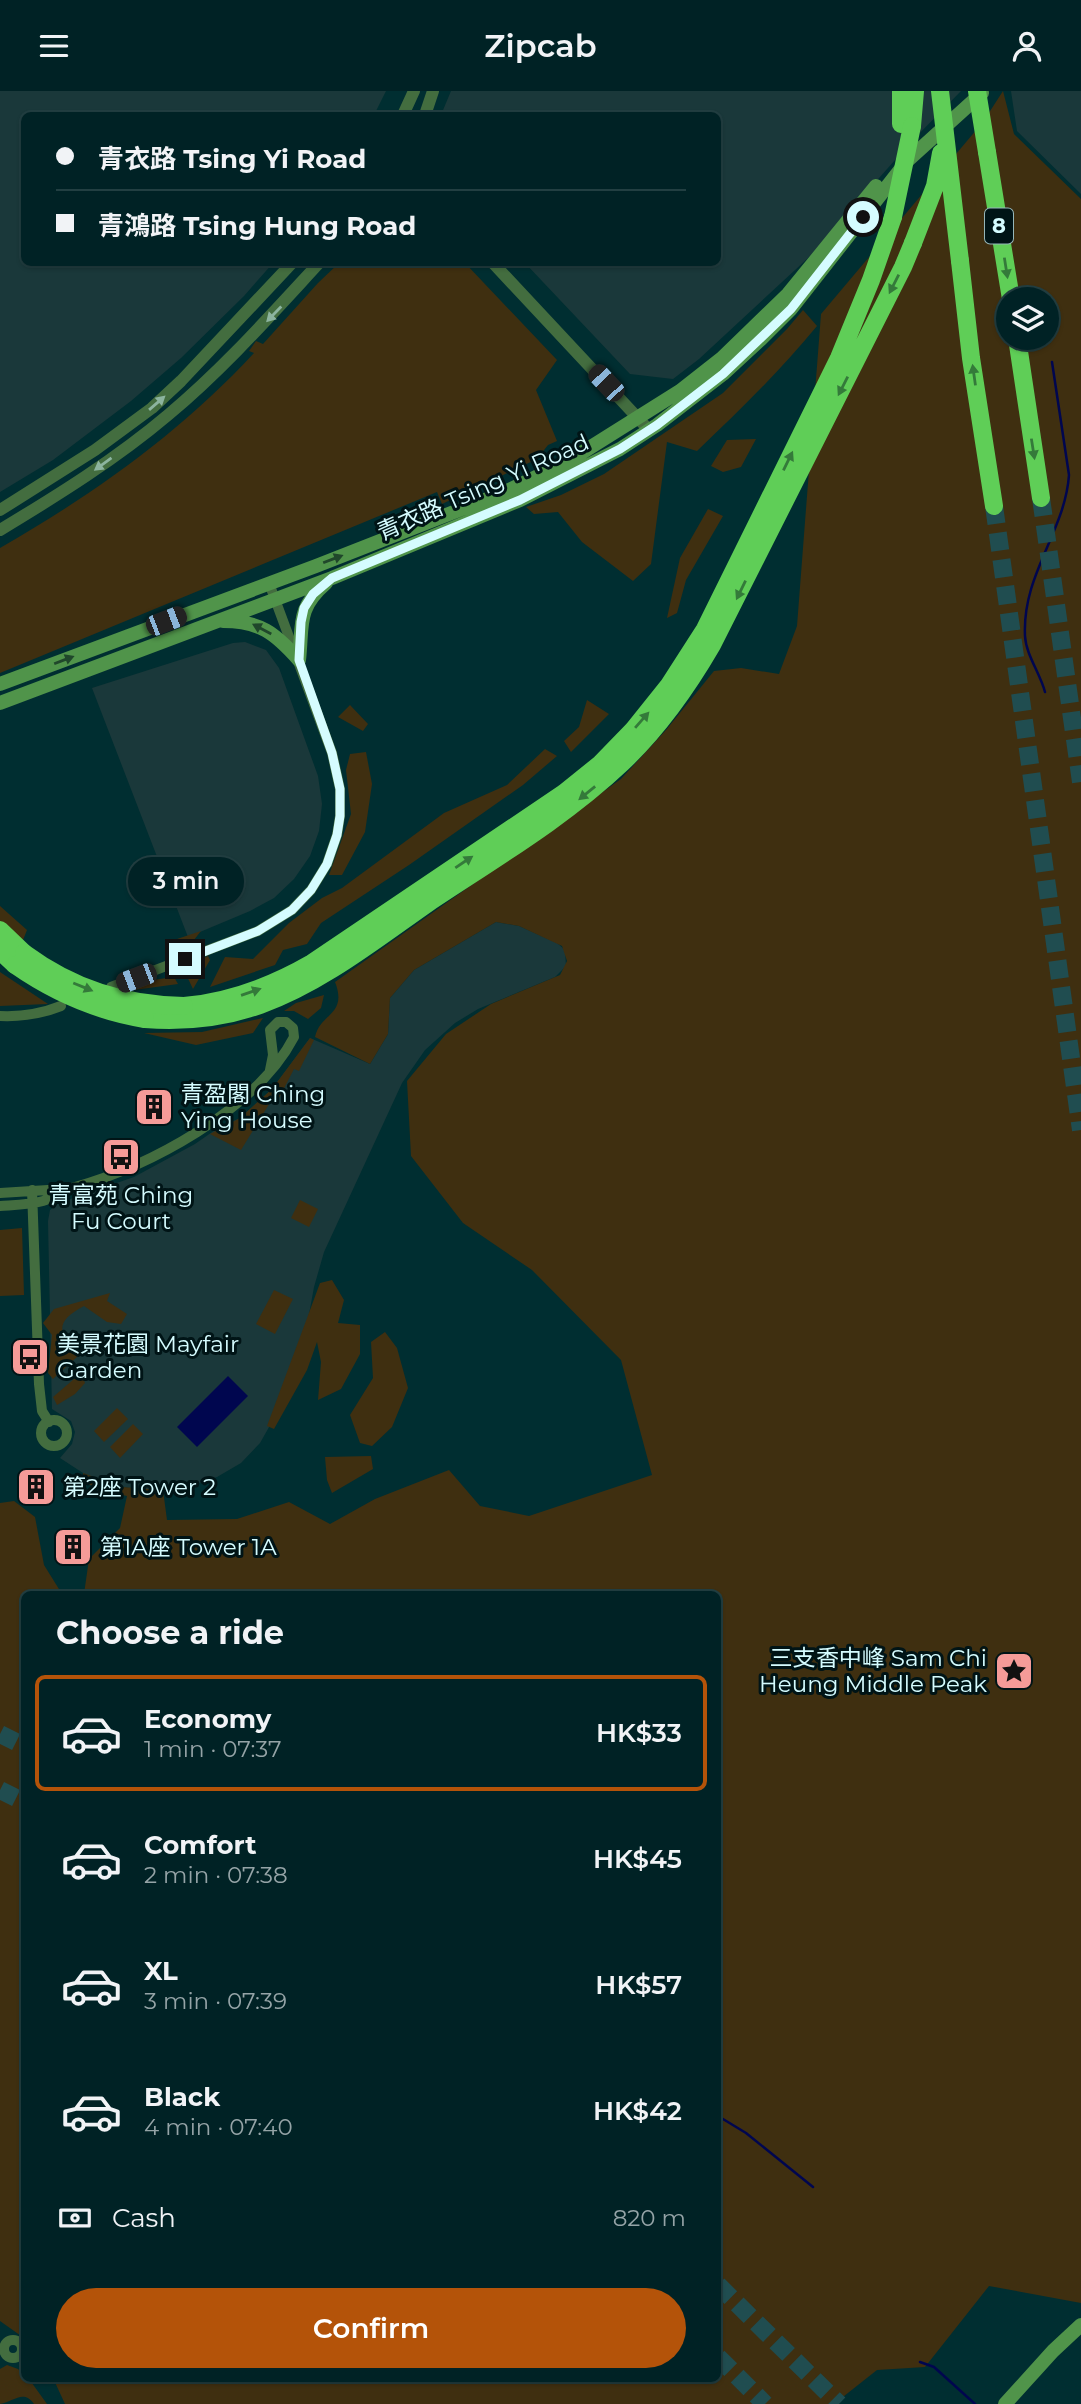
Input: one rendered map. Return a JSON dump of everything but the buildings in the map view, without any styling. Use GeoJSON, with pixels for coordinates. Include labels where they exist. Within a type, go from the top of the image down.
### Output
{"type":"FeatureCollection","features":[{"type":"Feature","properties":{"kind":"highway"},"geometry":{"type":"LineString","coordinates":[[893,217],[901,91]]}},
{"type":"Feature","properties":{"kind":"highway"},"geometry":{"type":"LineString","coordinates":[[0,930],[36,979],[80,1003],[145,1019],[184,1020],[245,1010],[282,996],[321,976],[570,807],[622,763],[662,719],[698,670],[730,613],[871,280],[893,217],[912,126],[915,91]]}},
{"type":"Feature","properties":{"kind":"highway"},"geometry":{"type":"LineString","coordinates":[[913,243],[930,167],[939,91]]}},
{"type":"Feature","properties":{"kind":"highway","name":"8"},"geometry":{"type":"LineString","coordinates":[[939,91],[968,335],[994,506]]}},
{"type":"Feature","properties":{"kind":"highway"},"geometry":{"type":"LineString","coordinates":[[0,951],[104,995],[146,1004],[184,1006],[226,1000],[278,982],[334,950],[536,813],[600,764],[653,707],[686,661],[765,525],[903,267],[939,171],[950,91]]}},
{"type":"Feature","properties":{"kind":"highway","name":"8"},"geometry":{"type":"LineString","coordinates":[[977,91],[1009,287]]}},
{"type":"Feature","properties":{"kind":"highway"},"geometry":{"type":"LineString","coordinates":[[1019,350],[1041,498]]}},
{"type":"Feature","properties":{"kind":"main road","name":"青衣路 Tsing Yi Road"},"geometry":{"type":"LineString","coordinates":[[0,684],[505,492],[567,462],[680,391],[722,358],[789,294],[894,164],[971,91]]}},
{"type":"Feature","properties":{"kind":"main road","name":"青衣路 Tsing Yi Road"},"geometry":{"type":"LineString","coordinates":[[0,703],[332,578],[520,500],[620,449],[723,374],[791,309],[907,161],[985,91]]}},
{"type":"Feature","properties":{"kind":"main road"},"geometry":{"type":"LineString","coordinates":[[299,660],[304,608],[313,594],[332,578]]}},
{"type":"Feature","properties":{"kind":"main road"},"geometry":{"type":"LineString","coordinates":[[215,621],[242,621],[262,627],[299,660]]}},
{"type":"Feature","properties":{"kind":"main road"},"geometry":{"type":"LineString","coordinates":[[1005,2404],[1053,2351],[1081,2325]]}},
{"type":"Feature","properties":{"kind":"street"},"geometry":{"type":"LineString","coordinates":[[404,112],[414,91]]}},
{"type":"Feature","properties":{"kind":"street"},"geometry":{"type":"LineString","coordinates":[[426,112],[433,91]]}},
{"type":"Feature","properties":{"kind":"street"},"geometry":{"type":"LineString","coordinates":[[0,510],[95,450],[152,408],[289,266]]}},
{"type":"Feature","properties":{"kind":"street"},"geometry":{"type":"LineString","coordinates":[[0,530],[83,478],[167,416],[230,359],[316,266]]}},
{"type":"Feature","properties":{"kind":"street"},"geometry":{"type":"LineString","coordinates":[[496,266],[649,430]]}},
{"type":"Feature","properties":{"kind":"street"},"geometry":{"type":"LineString","coordinates":[[111,987],[258,931],[292,910],[311,890],[327,864],[337,835],[340,789],[332,753],[269,583]]}},
{"type":"Feature","properties":{"kind":"street"},"geometry":{"type":"LineString","coordinates":[[0,1016],[42,1013],[61,1006]]}},
{"type":"Feature","properties":{"kind":"street"},"geometry":{"type":"LineString","coordinates":[[0,1206],[45,1201],[68,1189],[108,1178],[166,1151],[227,1109],[271,1070]]}},
{"type":"Feature","properties":{"kind":"street"},"geometry":{"type":"LineString","coordinates":[[0,1193],[68,1189]]}},
{"type":"Feature","properties":{"kind":"street"},"geometry":{"type":"LineString","coordinates":[[32,1190],[39,1384],[42,1411],[48,1422]]}},
{"type":"Feature","properties":{"kind":"shaded area"},"geometry":{"type":"Polygon","coordinates":[[[0,91],[386,91],[376,112],[21,112],[21,266],[270,266],[181,358],[131,401],[53,460],[0,492],[0,91]]]}},
{"type":"Feature","properties":{"kind":"shaded area"},"geometry":{"type":"Polygon","coordinates":[[[451,91],[961,91],[911,142],[808,258],[699,359],[673,379],[630,374],[528,266],[721,266],[721,112],[442,112],[451,91]]]}},
{"type":"Feature","properties":{"kind":"shaded area"},"geometry":{"type":"Polygon","coordinates":[[[1003,91],[1014,134],[1081,199],[1081,2303],[989,2286],[925,2367],[877,2370],[834,2404],[65,2404],[55,2382],[721,2382],[721,1591],[84,1591],[89,1559],[120,1528],[127,1496],[104,1491],[83,1482],[83,1473],[122,1487],[163,1490],[167,1520],[237,1519],[289,1502],[330,1524],[375,1499],[449,1470],[480,1506],[529,1516],[652,1475],[621,1360],[532,1270],[463,1223],[411,1156],[407,1081],[446,1034],[491,1004],[560,975],[567,961],[562,946],[519,926],[496,922],[414,970],[390,998],[388,1034],[370,1064],[315,1037],[322,1023],[336,1008],[338,993],[335,982],[621,779],[666,730],[714,671],[741,668],[779,674],[797,626],[821,314],[983,122],[1003,91]]]}},
{"type":"Feature","properties":{"kind":"shaded area"},"geometry":{"type":"Polygon","coordinates":[[[1011,91],[1081,91],[1081,194],[1017,131],[1011,91]]]}},
{"type":"Feature","properties":{"kind":"shaded area"},"geometry":{"type":"Polygon","coordinates":[[[336,266],[468,266],[557,360],[536,390],[557,441],[548,445],[537,459],[442,504],[437,492],[0,673],[0,548],[102,484],[166,436],[226,382],[254,353],[249,351],[256,341],[263,344],[336,266]]]}},
{"type":"Feature","properties":{"kind":"shaded area"},"geometry":{"type":"Polygon","coordinates":[[[803,310],[817,326],[729,421],[697,451],[667,442],[651,564],[633,581],[582,542],[558,512],[534,514],[526,507],[561,495],[604,474],[723,393],[803,310]]]}},
{"type":"Feature","properties":{"kind":"shaded area"},"geometry":{"type":"Polygon","coordinates":[[[756,439],[741,467],[723,472],[711,466],[727,440],[756,439]]]}},
{"type":"Feature","properties":{"kind":"shaded area"},"geometry":{"type":"Polygon","coordinates":[[[708,509],[723,516],[686,580],[677,613],[667,618],[680,558],[708,509]]]}},
{"type":"Feature","properties":{"kind":"shaded area"},"geometry":{"type":"Polygon","coordinates":[[[245,642],[266,650],[279,668],[318,776],[322,804],[319,831],[310,856],[294,879],[274,898],[188,937],[92,688],[233,643],[245,642]]]}},
{"type":"Feature","properties":{"kind":"shaded area"},"geometry":{"type":"Polygon","coordinates":[[[587,700],[609,714],[571,752],[564,741],[579,727],[587,700]]]}},
{"type":"Feature","properties":{"kind":"shaded area"},"geometry":{"type":"Polygon","coordinates":[[[350,705],[368,724],[363,731],[338,717],[350,705]]]}},
{"type":"Feature","properties":{"kind":"shaded area"},"geometry":{"type":"Polygon","coordinates":[[[545,749],[557,756],[523,785],[321,923],[307,944],[283,950],[275,965],[210,987],[225,957],[253,959],[289,923],[322,898],[342,888],[444,813],[507,785],[545,749]]]}},
{"type":"Feature","properties":{"kind":"shaded area"},"geometry":{"type":"Polygon","coordinates":[[[366,752],[372,784],[365,832],[342,875],[329,875],[351,814],[346,770],[350,754],[366,752]]]}},
{"type":"Feature","properties":{"kind":"shaded area"},"geometry":{"type":"Polygon","coordinates":[[[0,906],[27,930],[21,945],[0,922],[0,906]]]}},
{"type":"Feature","properties":{"kind":"shaded area"},"geometry":{"type":"Polygon","coordinates":[[[496,922],[519,926],[557,943],[565,950],[566,966],[555,977],[478,1009],[455,1023],[425,1050],[402,1083],[324,1252],[305,1336],[273,1420],[260,1443],[241,1463],[217,1477],[190,1486],[163,1490],[109,1484],[83,1473],[60,1458],[72,1444],[75,1432],[71,1421],[52,1409],[48,1221],[50,1210],[59,1203],[134,1177],[240,1118],[272,1089],[310,1038],[370,1064],[388,1034],[390,998],[414,970],[496,922]]]}},
{"type":"Feature","properties":{"kind":"shaded area"},"geometry":{"type":"Polygon","coordinates":[[[201,931],[190,945],[171,956],[168,942],[201,931]]]}},
{"type":"Feature","properties":{"kind":"shaded area"},"geometry":{"type":"Polygon","coordinates":[[[208,956],[210,960],[193,989],[183,968],[208,956]]]}},
{"type":"Feature","properties":{"kind":"shaded area"},"geometry":{"type":"Polygon","coordinates":[[[0,972],[48,1004],[0,1006],[0,972]]]}},
{"type":"Feature","properties":{"kind":"shaded area"},"geometry":{"type":"Polygon","coordinates":[[[174,977],[178,984],[123,989],[138,982],[174,977]]]}},
{"type":"Feature","properties":{"kind":"shaded area"},"geometry":{"type":"Polygon","coordinates":[[[324,995],[321,1008],[308,1019],[294,1011],[284,1011],[296,1003],[324,995]]]}},
{"type":"Feature","properties":{"kind":"shaded area"},"geometry":{"type":"Polygon","coordinates":[[[263,1018],[253,1033],[196,1045],[144,1033],[202,1032],[263,1018]]]}},
{"type":"Feature","properties":{"kind":"shaded area"},"geometry":{"type":"Polygon","coordinates":[[[310,1038],[314,1040],[299,1071],[294,1069],[279,1098],[274,1096],[241,1150],[210,1134],[240,1118],[272,1089],[310,1038]]]}},
{"type":"Feature","properties":{"kind":"shaded area"},"geometry":{"type":"Polygon","coordinates":[[[300,1200],[318,1209],[309,1227],[291,1218],[300,1200]]]}},
{"type":"Feature","properties":{"kind":"shaded area"},"geometry":{"type":"Polygon","coordinates":[[[22,1228],[24,1295],[0,1296],[0,1230],[22,1228]]]}},
{"type":"Feature","properties":{"kind":"shaded area"},"geometry":{"type":"Polygon","coordinates":[[[332,1280],[344,1300],[338,1323],[360,1325],[360,1354],[341,1389],[318,1400],[321,1362],[317,1342],[307,1370],[274,1429],[267,1426],[320,1283],[332,1280]]]}},
{"type":"Feature","properties":{"kind":"shaded area"},"geometry":{"type":"Polygon","coordinates":[[[274,1290],[293,1299],[275,1334],[256,1324],[274,1290]]]}},
{"type":"Feature","properties":{"kind":"shaded area"},"geometry":{"type":"Polygon","coordinates":[[[110,1293],[107,1301],[127,1314],[121,1324],[107,1322],[84,1306],[74,1312],[63,1323],[62,1328],[63,1334],[78,1356],[53,1379],[48,1373],[52,1335],[43,1323],[54,1309],[110,1293]]]}},
{"type":"Feature","properties":{"kind":"shaded area"},"geometry":{"type":"Polygon","coordinates":[[[385,1332],[397,1348],[408,1388],[392,1427],[372,1446],[360,1443],[350,1415],[373,1378],[371,1342],[385,1332]]]}},
{"type":"Feature","properties":{"kind":"shaded area"},"geometry":{"type":"Polygon","coordinates":[[[81,1373],[85,1383],[75,1394],[57,1405],[53,1397],[81,1373]]]}},
{"type":"Feature","properties":{"kind":"shaded area"},"geometry":{"type":"Polygon","coordinates":[[[228,1376],[248,1396],[197,1447],[177,1427],[228,1376]]]}},
{"type":"Feature","properties":{"kind":"shaded area"},"geometry":{"type":"Polygon","coordinates":[[[117,1408],[128,1419],[104,1442],[94,1431],[117,1408]]]}},
{"type":"Feature","properties":{"kind":"shaded area"},"geometry":{"type":"Polygon","coordinates":[[[133,1424],[143,1434],[120,1458],[110,1447],[133,1424]]]}},
{"type":"Feature","properties":{"kind":"shaded area"},"geometry":{"type":"Polygon","coordinates":[[[371,1456],[373,1469],[332,1493],[327,1480],[325,1457],[371,1456]]]}},
{"type":"Feature","properties":{"kind":"shaded area"},"geometry":{"type":"Polygon","coordinates":[[[14,1501],[35,1517],[44,1565],[60,1591],[21,1591],[21,2336],[0,2321],[0,1503],[14,1501]]]}},
{"type":"Feature","properties":{"kind":"shaded area"},"geometry":{"type":"Polygon","coordinates":[[[7,2365],[18,2369],[21,2372],[21,2382],[31,2382],[47,2404],[34,2404],[22,2397],[0,2404],[0,2369],[7,2365]]]}},
{"type":"Feature","properties":{"kind":"waterway"},"geometry":{"type":"LineString","coordinates":[[1045,692],[1025,636],[1030,593],[1060,515],[1069,475],[1052,362]]}},
{"type":"Feature","properties":{"kind":"waterway"},"geometry":{"type":"LineString","coordinates":[[721,2118],[746,2133],[813,2187]]}},
{"type":"Feature","properties":{"kind":"waterway"},"geometry":{"type":"LineString","coordinates":[[920,2362],[934,2367],[975,2404]]}},
{"type":"Feature","properties":{"kind":"tunnel"},"geometry":{"type":"LineString","coordinates":[[1041,498],[1081,782]]}},
{"type":"Feature","properties":{"kind":"tunnel"},"geometry":{"type":"LineString","coordinates":[[994,506],[1081,1130]]}},
{"type":"Feature","properties":{"kind":"tunnel"},"geometry":{"type":"LineString","coordinates":[[0,1734],[21,1744]]}},
{"type":"Feature","properties":{"kind":"tunnel"},"geometry":{"type":"LineString","coordinates":[[0,1790],[21,1800]]}},
{"type":"Feature","properties":{"kind":"tunnel"},"geometry":{"type":"LineString","coordinates":[[721,2288],[839,2404]]}},
{"type":"Feature","properties":{"kind":"tunnel"},"geometry":{"type":"LineString","coordinates":[[721,2360],[765,2404]]}},
{"type":"Feature","properties":{"kind":"place","name":"青盈閣 Ching Ying House"},"geometry":{"type":"Point","coordinates":[154,1107]}},
{"type":"Feature","properties":{"kind":"place","name":"青富苑 Ching Fu Court"},"geometry":{"type":"Point","coordinates":[121,1157]}},
{"type":"Feature","properties":{"kind":"place","name":"美景花園 Mayfair Garden"},"geometry":{"type":"Point","coordinates":[30,1357]}},
{"type":"Feature","properties":{"kind":"place","name":"第2座 Tower 2"},"geometry":{"type":"Point","coordinates":[36,1487]}},
{"type":"Feature","properties":{"kind":"place","name":"第1A座 Tower 1A"},"geometry":{"type":"Point","coordinates":[73,1547]}},
{"type":"Feature","properties":{"kind":"place","name":"三支香中峰 Sam Chi Heung Middle Peak"},"geometry":{"type":"Point","coordinates":[1014,1671]}},
{"type":"Feature","properties":{"kind":"route"},"geometry":{"type":"LineString","coordinates":[[185,959],[258,931],[292,910],[311,890],[327,864],[337,835],[340,789],[332,753],[299,660],[302,614],[313,594],[332,578],[520,500],[620,449],[657,425],[723,374],[791,309],[863,217]]}}]}
